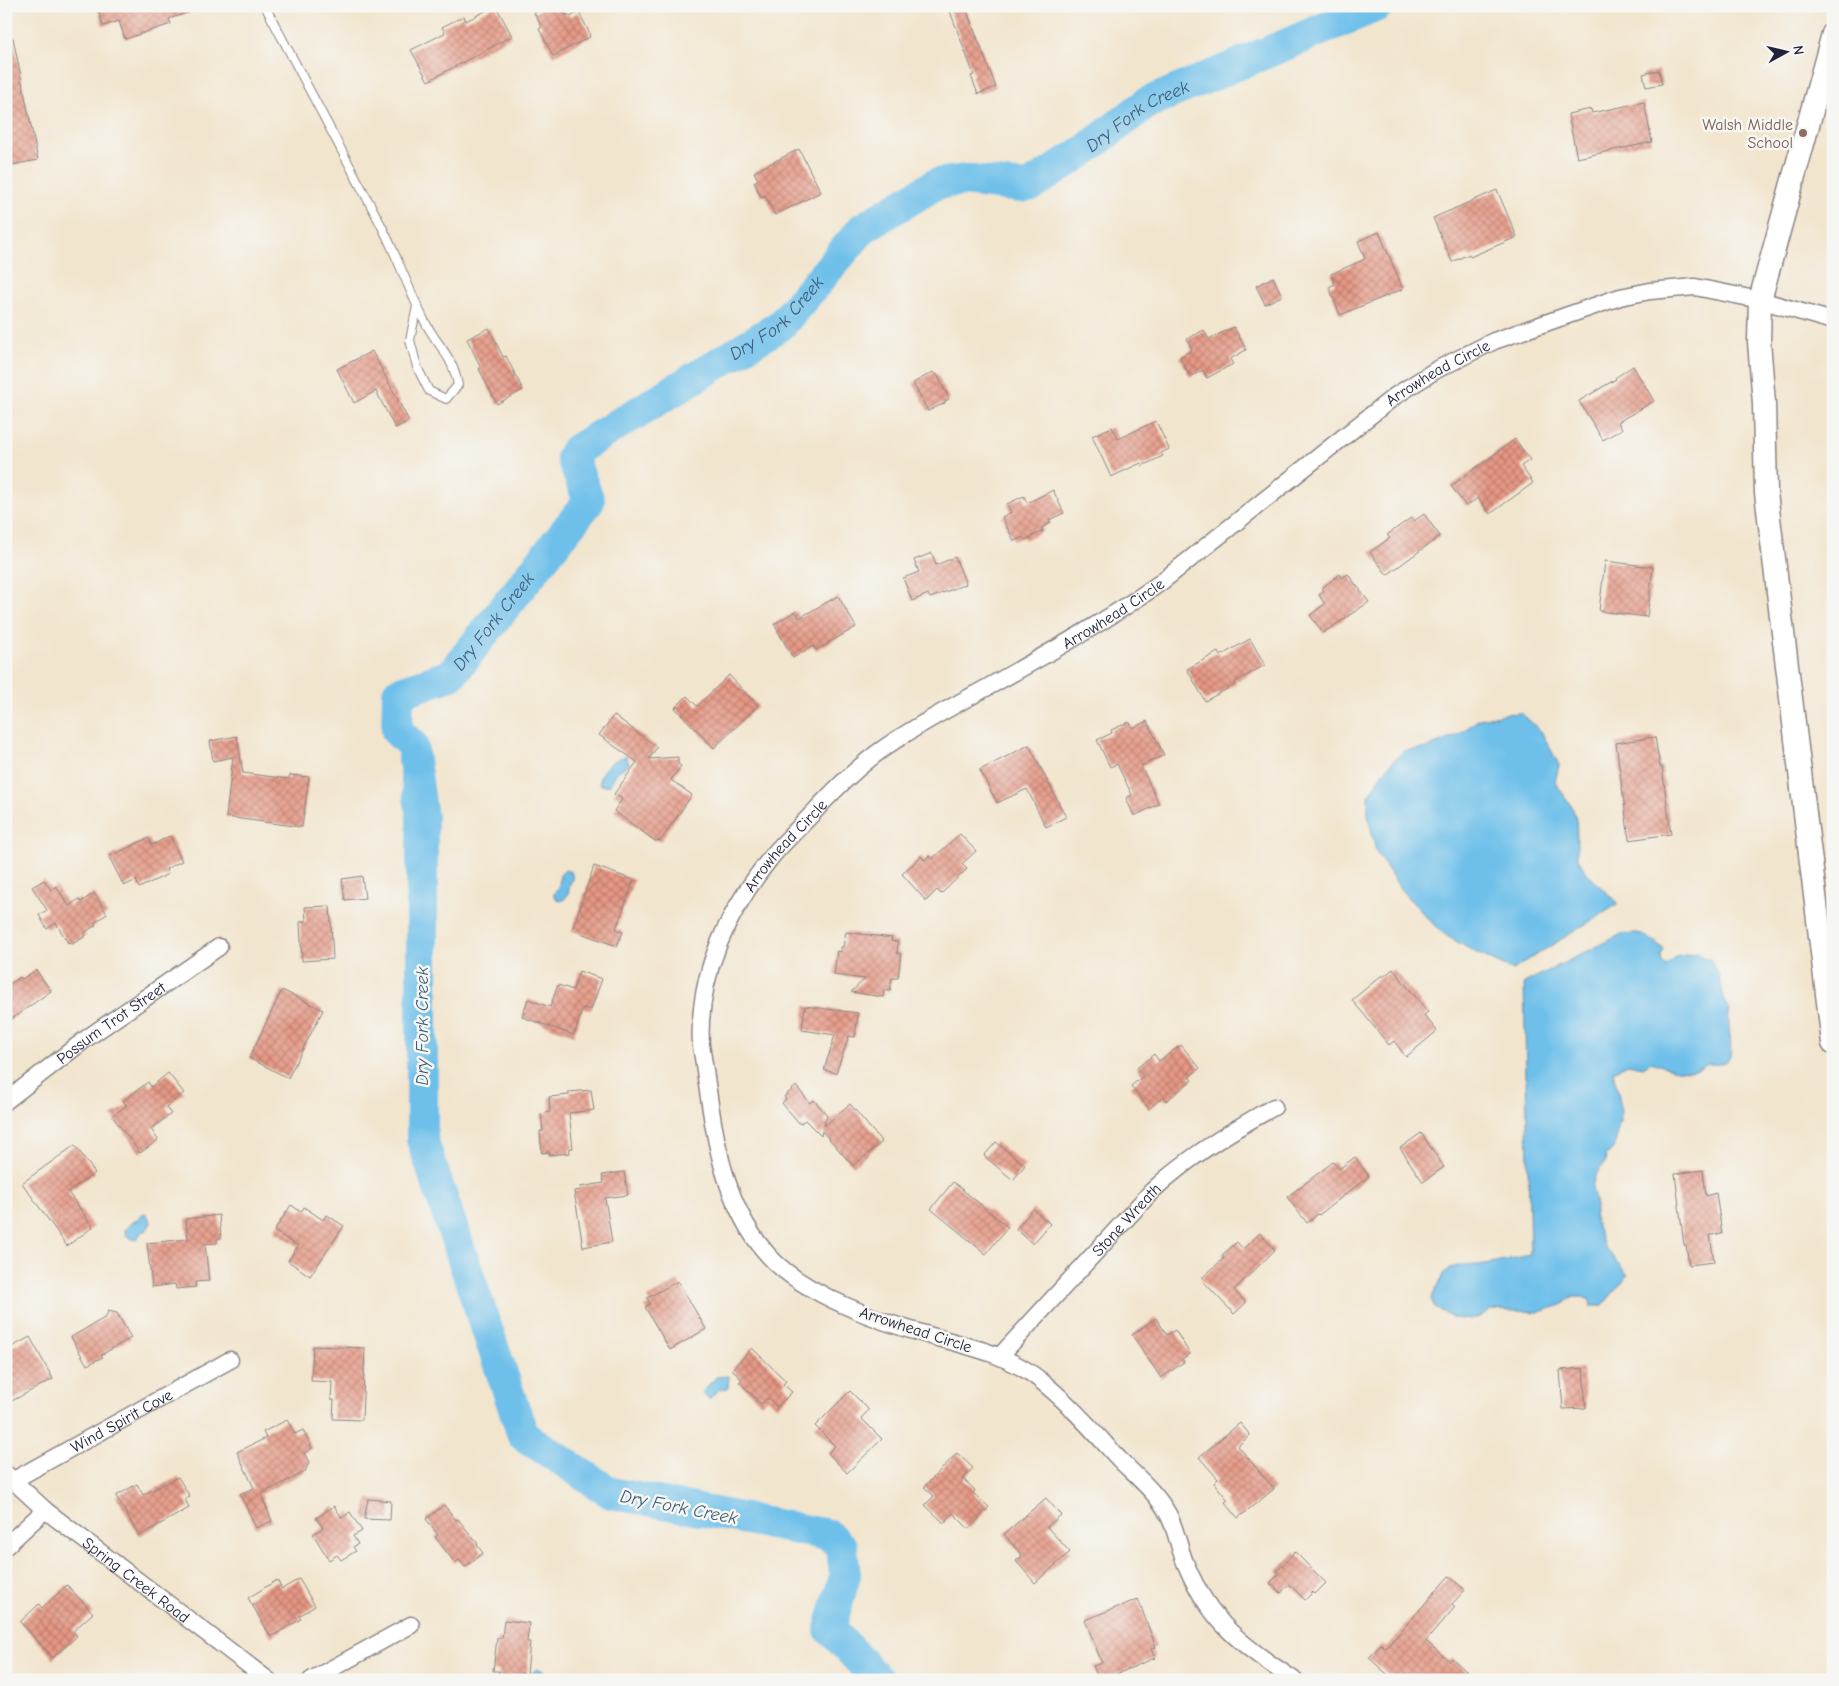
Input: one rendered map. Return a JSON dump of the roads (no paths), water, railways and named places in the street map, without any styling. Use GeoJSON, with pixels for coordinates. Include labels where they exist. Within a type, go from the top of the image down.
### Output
{"type":"FeatureCollection","features":[{"type":"Feature","properties":{"kind":"main road"},"geometry":{"type":"LineString","coordinates":[[1833,34],[1760,300],[1759,342],[1764,403],[1766,493],[1833,1043]]}},
{"type":"Feature","properties":{"kind":"street","name":"Arrowhead Circle"},"geometry":{"type":"LineString","coordinates":[[1294,1680],[1247,1648],[1225,1628],[1207,1604],[1186,1565],[1168,1515],[1150,1488],[1061,1398],[1038,1378],[1000,1356],[907,1330],[862,1313],[796,1280],[767,1254],[738,1209],[727,1182],[719,1154],[701,1045],[702,999],[708,970],[719,941],[739,902],[778,850],[845,779],[882,749],[922,723],[1120,611],[1160,583],[1395,396],[1436,370],[1494,341],[1620,296],[1650,291],[1695,287],[1760,300],[1833,321]]}},
{"type":"Feature","properties":{"kind":"street","name":"Possum Trot Street"},"geometry":{"type":"LineString","coordinates":[[6,1101],[87,1038],[219,947]]}},
{"type":"Feature","properties":{"kind":"street","name":"Stone Wreath"},"geometry":{"type":"LineString","coordinates":[[1000,1356],[1152,1191],[1175,1170],[1200,1151],[1274,1107]]}},
{"type":"Feature","properties":{"kind":"street","name":"Wind Spirit Cove"},"geometry":{"type":"LineString","coordinates":[[9,1477],[230,1360]]}},
{"type":"Feature","properties":{"kind":"street","name":"Spring Creek Road"},"geometry":{"type":"LineString","coordinates":[[9,1477],[45,1510],[268,1680]]}},
{"type":"Feature","properties":{"kind":"street"},"geometry":{"type":"LineString","coordinates":[[6,1546],[45,1510]]}},
{"type":"Feature","properties":{"kind":"street"},"geometry":{"type":"LineString","coordinates":[[311,1680],[411,1625]]}},
{"type":"Feature","properties":{"kind":"lane"},"geometry":{"type":"LineString","coordinates":[[265,6],[393,248],[405,281],[417,306],[455,370],[458,385],[446,399],[429,390],[417,367],[410,340],[417,306]]}},
{"type":"Feature","properties":{"kind":"water"},"geometry":{"type":"Polygon","coordinates":[[[1521,713],[1541,731],[1559,765],[1555,782],[1574,812],[1578,858],[1581,865],[1618,904],[1512,970],[1447,936],[1401,890],[1376,851],[1368,815],[1368,796],[1383,772],[1403,751],[1427,748],[1458,735],[1479,719],[1521,713]]]}},
{"type":"Feature","properties":{"kind":"water"},"geometry":{"type":"Polygon","coordinates":[[[626,756],[629,764],[617,772],[610,785],[600,784],[601,774],[607,766],[626,756]]]}},
{"type":"Feature","properties":{"kind":"water"},"geometry":{"type":"Polygon","coordinates":[[[565,870],[571,872],[572,878],[566,897],[559,901],[554,896],[554,893],[559,887],[560,875],[565,870]]]}},
{"type":"Feature","properties":{"kind":"water"},"geometry":{"type":"Polygon","coordinates":[[[1636,933],[1651,939],[1664,950],[1661,956],[1662,963],[1667,966],[1675,957],[1697,953],[1710,959],[1719,976],[1725,1003],[1730,1009],[1731,1050],[1729,1059],[1724,1063],[1708,1064],[1696,1070],[1678,1070],[1651,1062],[1643,1067],[1628,1064],[1613,1071],[1621,1104],[1621,1122],[1618,1126],[1615,1144],[1610,1152],[1605,1155],[1606,1161],[1595,1176],[1592,1187],[1596,1206],[1594,1217],[1604,1247],[1628,1275],[1602,1306],[1591,1306],[1590,1300],[1582,1297],[1572,1297],[1562,1305],[1539,1312],[1490,1310],[1470,1320],[1454,1318],[1435,1308],[1431,1299],[1444,1274],[1450,1268],[1463,1265],[1480,1265],[1530,1255],[1524,983],[1622,934],[1636,933]]]}},
{"type":"Feature","properties":{"kind":"water"},"geometry":{"type":"Polygon","coordinates":[[[146,1214],[151,1223],[146,1231],[142,1231],[137,1239],[132,1239],[126,1235],[125,1230],[133,1221],[137,1221],[141,1215],[146,1214]]]}},
{"type":"Feature","properties":{"kind":"water"},"geometry":{"type":"Polygon","coordinates":[[[729,1376],[728,1388],[720,1389],[709,1399],[702,1392],[716,1377],[729,1376]]]}},
{"type":"Feature","properties":{"kind":"water"},"geometry":{"type":"Polygon","coordinates":[[[537,1669],[548,1675],[557,1674],[560,1680],[530,1680],[532,1673],[537,1669]]]}},
{"type":"Feature","properties":{"kind":"waterway","name":"Dry Fork Creek"},"geometry":{"type":"LineString","coordinates":[[878,1680],[830,1629],[845,1575],[842,1548],[828,1535],[611,1493],[523,1435],[422,1139],[422,818],[412,745],[397,731],[398,693],[451,675],[589,501],[572,457],[576,450],[781,325],[863,228],[936,184],[964,180],[1022,187],[1032,185],[1084,151],[1147,103],[1377,6]]}},
{"type":"Feature","properties":{"kind":"place","name":"Walsh Middle School"},"geometry":{"type":"Point","coordinates":[1803,133]}}]}
